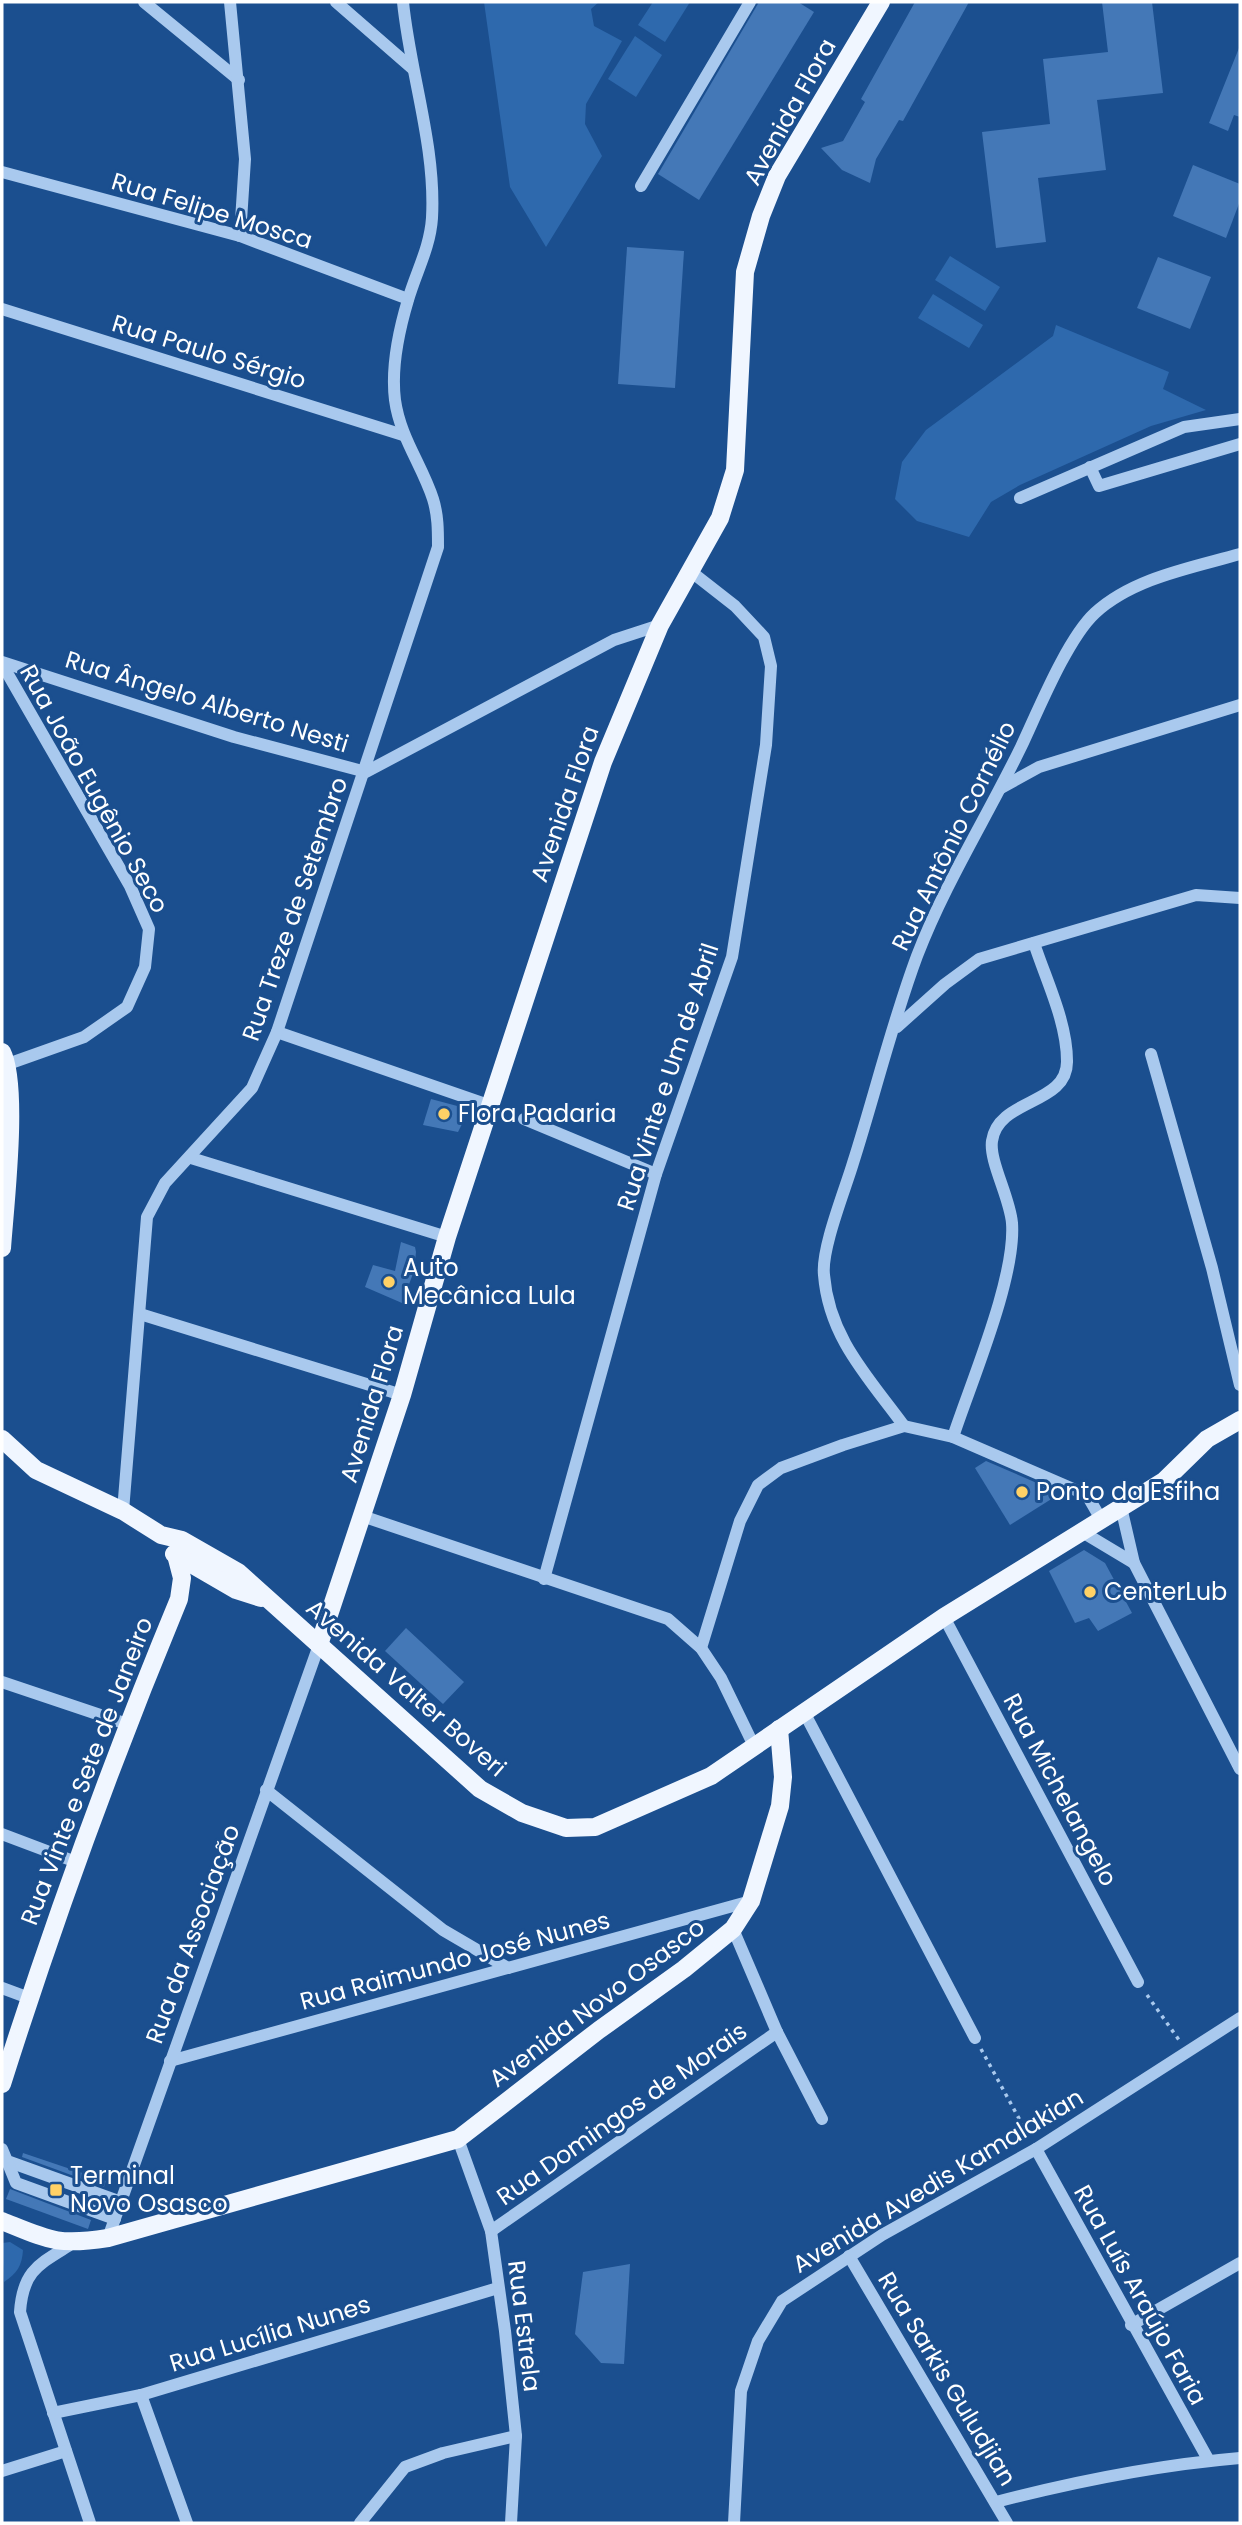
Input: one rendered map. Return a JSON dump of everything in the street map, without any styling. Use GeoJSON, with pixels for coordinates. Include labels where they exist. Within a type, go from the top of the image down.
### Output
{"type":"FeatureCollection","features":[{"type":"Feature","properties":{"kind":"main road","name":"Avenida Flora"},"geometry":{"type":"LineString","coordinates":[[319,1645],[402,1395],[447,1237],[603,762],[660,625],[720,518],[735,470],[745,272],[753,241],[777,176],[881,2]]}},
{"type":"Feature","properties":{"kind":"main road"},"geometry":{"type":"LineString","coordinates":[[2,1248],[9,1170],[5,1058]]}},
{"type":"Feature","properties":{"kind":"main road"},"geometry":{"type":"LineString","coordinates":[[779,1729],[944,1617],[1084,1533],[1164,1480],[1207,1439],[1240,1420]]}},
{"type":"Feature","properties":{"kind":"main road","name":"Avenida Valter Boveri"},"geometry":{"type":"LineString","coordinates":[[2,1439],[36,1470],[123,1511],[161,1535],[182,1540],[238,1572],[480,1789],[522,1813],[566,1828],[595,1827],[711,1776],[779,1729]]}},
{"type":"Feature","properties":{"kind":"main road","name":"Avenida Valter Boveri"},"geometry":{"type":"LineString","coordinates":[[161,1535],[176,1555],[210,1576],[236,1590],[268,1600]]}},
{"type":"Feature","properties":{"kind":"main road","name":"Rua Vinte e Sete de Janeiro"},"geometry":{"type":"LineString","coordinates":[[2,2084],[76,1862],[127,1724],[179,1599],[182,1578],[176,1555]]}},
{"type":"Feature","properties":{"kind":"main road"},"geometry":{"type":"LineString","coordinates":[[179,1599],[210,1576],[238,1572]]}},
{"type":"Feature","properties":{"kind":"main road","name":"Avenida Novo Osasco"},"geometry":{"type":"LineString","coordinates":[[2,2221],[53,2242],[74,2243],[108,2238],[458,2139],[733,1929],[751,1901],[780,1806],[783,1777],[779,1729]]}},
{"type":"Feature","properties":{"kind":"street"},"geometry":{"type":"LineString","coordinates":[[144,2],[239,80]]}},
{"type":"Feature","properties":{"kind":"street"},"geometry":{"type":"LineString","coordinates":[[230,2],[245,159],[240,236]]}},
{"type":"Feature","properties":{"kind":"street"},"geometry":{"type":"LineString","coordinates":[[336,2],[413,69]]}},
{"type":"Feature","properties":{"kind":"street","name":"Rua Treze de Setembro"},"geometry":{"type":"LineString","coordinates":[[123,1511],[146,1217],[165,1183],[191,1158],[252,1088],[277,1032],[366,772],[438,547],[438,521],[433,498],[403,435],[395,400],[395,373],[408,299],[428,245],[432,218],[430,177],[402,2]]}},
{"type":"Feature","properties":{"kind":"street"},"geometry":{"type":"LineString","coordinates":[[642,186],[750,2]]}},
{"type":"Feature","properties":{"kind":"street","name":"Rua Felipe Mosca"},"geometry":{"type":"LineString","coordinates":[[2,172],[240,236],[408,299]]}},
{"type":"Feature","properties":{"kind":"street","name":"Rua Paulo Sérgio"},"geometry":{"type":"LineString","coordinates":[[2,309],[403,435]]}},
{"type":"Feature","properties":{"kind":"street"},"geometry":{"type":"LineString","coordinates":[[1020,498],[1184,428],[1240,419]]}},
{"type":"Feature","properties":{"kind":"street"},"geometry":{"type":"LineString","coordinates":[[1090,467],[1099,486],[1240,444]]}},
{"type":"Feature","properties":{"kind":"street","name":"Rua Antônio Cornélio"},"geometry":{"type":"LineString","coordinates":[[904,1426],[855,1363],[840,1337],[827,1301],[823,1271],[834,1224],[917,956],[965,849],[1001,788],[1073,642],[1093,614],[1126,590],[1240,554]]}},
{"type":"Feature","properties":{"kind":"street","name":"Rua Vinte e Um de Abril"},"geometry":{"type":"LineString","coordinates":[[544,1579],[656,1174],[732,957],[766,745],[772,666],[764,638],[735,606],[689,570]]}},
{"type":"Feature","properties":{"kind":"street","name":"Rua Ângelo Alberto Nesti"},"geometry":{"type":"LineString","coordinates":[[2,663],[234,737],[366,772],[614,640],[660,625]]}},
{"type":"Feature","properties":{"kind":"street","name":"Rua João Eugênio Seco"},"geometry":{"type":"LineString","coordinates":[[2,663],[130,886],[149,929],[145,967],[127,1007],[84,1037],[5,1058]]}},
{"type":"Feature","properties":{"kind":"street"},"geometry":{"type":"LineString","coordinates":[[1001,788],[1039,767],[1240,705]]}},
{"type":"Feature","properties":{"kind":"street"},"geometry":{"type":"LineString","coordinates":[[896,1027],[944,984],[979,959],[1196,895],[1240,898]]}},
{"type":"Feature","properties":{"kind":"street"},"geometry":{"type":"LineString","coordinates":[[953,1437],[1000,1297],[1011,1245],[1012,1223],[991,1143],[995,1130],[1005,1116],[1052,1090],[1063,1079],[1068,1062],[1062,1029],[1034,943]]}},
{"type":"Feature","properties":{"kind":"street"},"geometry":{"type":"LineString","coordinates":[[277,1032],[491,1106]]}},
{"type":"Feature","properties":{"kind":"street"},"geometry":{"type":"LineString","coordinates":[[1151,1054],[1212,1268],[1240,1385]]}},
{"type":"Feature","properties":{"kind":"street"},"geometry":{"type":"LineString","coordinates":[[524,1119],[656,1174]]}},
{"type":"Feature","properties":{"kind":"street"},"geometry":{"type":"LineString","coordinates":[[191,1158],[447,1237]]}},
{"type":"Feature","properties":{"kind":"street"},"geometry":{"type":"LineString","coordinates":[[140,1314],[402,1395]]}},
{"type":"Feature","properties":{"kind":"street"},"geometry":{"type":"LineString","coordinates":[[701,1648],[740,1521],[758,1485],[781,1468],[904,1426],[953,1437],[1087,1495],[1102,1521]]}},
{"type":"Feature","properties":{"kind":"street"},"geometry":{"type":"LineString","coordinates":[[1121,1507],[1133,1563],[1240,1769]]}},
{"type":"Feature","properties":{"kind":"street"},"geometry":{"type":"LineString","coordinates":[[362,1516],[667,1619],[701,1648],[721,1678],[754,1746]]}},
{"type":"Feature","properties":{"kind":"street"},"geometry":{"type":"LineString","coordinates":[[1084,1533],[1133,1563]]}},
{"type":"Feature","properties":{"kind":"street","name":"Rua Michelangelo"},"geometry":{"type":"LineString","coordinates":[[944,1617],[1138,1982]]}},
{"type":"Feature","properties":{"kind":"street","name":"Rua da Associação"},"geometry":{"type":"LineString","coordinates":[[108,2238],[319,1645]]}},
{"type":"Feature","properties":{"kind":"street"},"geometry":{"type":"LineString","coordinates":[[2,1682],[127,1724]]}},
{"type":"Feature","properties":{"kind":"street"},"geometry":{"type":"LineString","coordinates":[[804,1712],[975,2038]]}},
{"type":"Feature","properties":{"kind":"street"},"geometry":{"type":"LineString","coordinates":[[266,1790],[443,1930],[508,1968]]}},
{"type":"Feature","properties":{"kind":"street"},"geometry":{"type":"LineString","coordinates":[[2,1834],[76,1862]]}},
{"type":"Feature","properties":{"kind":"street","name":"Rua Raimundo José Nunes"},"geometry":{"type":"LineString","coordinates":[[170,2061],[751,1901]]}},
{"type":"Feature","properties":{"kind":"street"},"geometry":{"type":"LineString","coordinates":[[733,1929],[777,2032],[822,2119]]}},
{"type":"Feature","properties":{"kind":"street"},"geometry":{"type":"LineString","coordinates":[[2,1988],[29,1998]]}},
{"type":"Feature","properties":{"kind":"street","name":"Avenida Avedis Kamalakian"},"geometry":{"type":"LineString","coordinates":[[734,2523],[741,2391],[758,2341],[782,2301],[849,2256],[1036,2149],[1186,2050],[1240,2018]]}},
{"type":"Feature","properties":{"kind":"street","name":"Rua Domingos de Morais"},"geometry":{"type":"LineString","coordinates":[[491,2231],[777,2032]]}},
{"type":"Feature","properties":{"kind":"street","name":"Rua Estrela"},"geometry":{"type":"LineString","coordinates":[[458,2139],[491,2231],[516,2435],[511,2523]]}},
{"type":"Feature","properties":{"kind":"street","name":"Rua Luís Araújo Faria"},"geometry":{"type":"LineString","coordinates":[[1036,2149],[1209,2460]]}},
{"type":"Feature","properties":{"kind":"street"},"geometry":{"type":"LineString","coordinates":[[4,2155],[121,2202]]}},
{"type":"Feature","properties":{"kind":"street"},"geometry":{"type":"LineString","coordinates":[[4,2155],[16,2183],[115,2219]]}},
{"type":"Feature","properties":{"kind":"street"},"geometry":{"type":"LineString","coordinates":[[74,2243],[35,2268],[26,2279],[21,2293],[20,2312],[90,2523]]}},
{"type":"Feature","properties":{"kind":"street","name":"Rua Sarkis Guludjian"},"geometry":{"type":"LineString","coordinates":[[849,2256],[1007,2523]]}},
{"type":"Feature","properties":{"kind":"street"},"geometry":{"type":"LineString","coordinates":[[1132,2325],[1240,2263]]}},
{"type":"Feature","properties":{"kind":"street","name":"Rua Lucília Nunes"},"geometry":{"type":"LineString","coordinates":[[53,2413],[141,2395],[498,2288]]}},
{"type":"Feature","properties":{"kind":"street"},"geometry":{"type":"LineString","coordinates":[[141,2395],[187,2523]]}},
{"type":"Feature","properties":{"kind":"street"},"geometry":{"type":"LineString","coordinates":[[360,2523],[405,2467],[443,2453],[516,2435]]}},
{"type":"Feature","properties":{"kind":"street"},"geometry":{"type":"LineString","coordinates":[[2,2471],[66,2451]]}},
{"type":"Feature","properties":{"kind":"street"},"geometry":{"type":"LineString","coordinates":[[996,2502],[1085,2479],[1209,2460],[1240,2458]]}},
{"type":"Feature","properties":{"kind":"street"},"geometry":{"type":"LineString","coordinates":[[735,2508],[744,2523]]}},
{"type":"Feature","properties":{"kind":"path"},"geometry":{"type":"LineString","coordinates":[[1138,1982],[1186,2050]]}},
{"type":"Feature","properties":{"kind":"path"},"geometry":{"type":"LineString","coordinates":[[975,2038],[1036,2149]]}},
{"type":"Feature","properties":{"kind":"shaded area"},"geometry":{"type":"Polygon","coordinates":[[[484,2],[599,2],[591,9],[594,26],[622,41],[586,104],[585,124],[602,156],[546,247],[510,187],[484,2]]]}},
{"type":"Feature","properties":{"kind":"shaded area"},"geometry":{"type":"Polygon","coordinates":[[[653,2],[690,2],[665,42],[638,25],[653,2]]]}},
{"type":"Feature","properties":{"kind":"shaded area"},"geometry":{"type":"Polygon","coordinates":[[[635,36],[662,55],[636,97],[608,79],[635,36]]]}},
{"type":"Feature","properties":{"kind":"shaded area"},"geometry":{"type":"Polygon","coordinates":[[[950,256],[1000,287],[985,311],[935,280],[950,256]]]}},
{"type":"Feature","properties":{"kind":"shaded area"},"geometry":{"type":"Polygon","coordinates":[[[933,294],[983,325],[969,348],[918,318],[933,294]]]}},
{"type":"Feature","properties":{"kind":"shaded area"},"geometry":{"type":"Polygon","coordinates":[[[1056,325],[1169,372],[1163,389],[1206,410],[1151,426],[1020,485],[991,502],[969,537],[917,521],[895,499],[902,462],[926,430],[1053,336],[1056,325]]]}},
{"type":"Feature","properties":{"kind":"shaded area"},"geometry":{"type":"Polygon","coordinates":[[[10,2242],[23,2250],[18,2269],[4,2282],[2,2243],[10,2242]]]}},
{"type":"Feature","properties":{"kind":"building"},"geometry":{"type":"Polygon","coordinates":[[[759,2],[798,2],[814,12],[699,200],[658,174],[759,2]]]}},
{"type":"Feature","properties":{"kind":"building"},"geometry":{"type":"Polygon","coordinates":[[[915,2],[969,2],[903,121],[899,120],[876,159],[870,183],[842,170],[821,148],[843,141],[865,102],[861,99],[915,2]]]}},
{"type":"Feature","properties":{"kind":"building"},"geometry":{"type":"Polygon","coordinates":[[[1102,2],[1152,2],[1163,93],[1097,100],[1106,170],[1038,178],[1046,242],[996,248],[982,132],[1050,124],[1043,59],[1108,52],[1102,2]]]}},
{"type":"Feature","properties":{"kind":"building"},"geometry":{"type":"Polygon","coordinates":[[[1239,48],[1240,117],[1234,115],[1228,131],[1209,123],[1239,48]]]}},
{"type":"Feature","properties":{"kind":"building"},"geometry":{"type":"Polygon","coordinates":[[[1193,165],[1240,184],[1240,201],[1226,238],[1173,216],[1193,165]]]}},
{"type":"Feature","properties":{"kind":"building"},"geometry":{"type":"Polygon","coordinates":[[[627,247],[684,251],[675,388],[618,384],[627,247]]]}},
{"type":"Feature","properties":{"kind":"building"},"geometry":{"type":"Polygon","coordinates":[[[1158,257],[1211,277],[1190,329],[1137,308],[1158,257]]]}},
{"type":"Feature","properties":{"kind":"building","name":"Flora Padaria"},"geometry":{"type":"Polygon","coordinates":[[[431,1099],[461,1107],[464,1120],[458,1132],[423,1125],[431,1099]]]}},
{"type":"Feature","properties":{"kind":"building","name":"Auto Mecânica Lula"},"geometry":{"type":"Polygon","coordinates":[[[401,1242],[415,1247],[416,1252],[414,1271],[402,1303],[365,1287],[373,1265],[395,1271],[401,1242]]]}},
{"type":"Feature","properties":{"kind":"building","name":"Ponto da Esfiha"},"geometry":{"type":"Polygon","coordinates":[[[986,1461],[1046,1487],[1053,1498],[1010,1525],[975,1468],[986,1461]]]}},
{"type":"Feature","properties":{"kind":"building","name":"CenterLub"},"geometry":{"type":"Polygon","coordinates":[[[1084,1550],[1105,1563],[1132,1613],[1098,1631],[1089,1618],[1075,1623],[1049,1571],[1084,1550]]]}},
{"type":"Feature","properties":{"kind":"building"},"geometry":{"type":"Polygon","coordinates":[[[406,1628],[464,1682],[443,1704],[385,1651],[406,1628]]]}},
{"type":"Feature","properties":{"kind":"building"},"geometry":{"type":"Polygon","coordinates":[[[23,2153],[106,2181],[104,2187],[22,2157],[23,2153]]]}},
{"type":"Feature","properties":{"kind":"building"},"geometry":{"type":"Polygon","coordinates":[[[10,2189],[91,2220],[88,2229],[6,2199],[10,2189]]]}},
{"type":"Feature","properties":{"kind":"building"},"geometry":{"type":"Polygon","coordinates":[[[630,2264],[624,2364],[601,2363],[575,2334],[583,2272],[630,2264]]]}},
{"type":"Feature","properties":{"kind":"place","name":"Flora Padaria"},"geometry":{"type":"Point","coordinates":[444,1114]}},
{"type":"Feature","properties":{"kind":"place","name":"Auto Mecânica Lula"},"geometry":{"type":"Point","coordinates":[389,1282]}},
{"type":"Feature","properties":{"kind":"place","name":"Ponto da Esfiha"},"geometry":{"type":"Point","coordinates":[1022,1492]}},
{"type":"Feature","properties":{"kind":"place","name":"CenterLub"},"geometry":{"type":"Point","coordinates":[1090,1592]}},
{"type":"Feature","properties":{"kind":"place","name":"Terminal Novo Osasco"},"geometry":{"type":"Point","coordinates":[56,2190]}}]}
